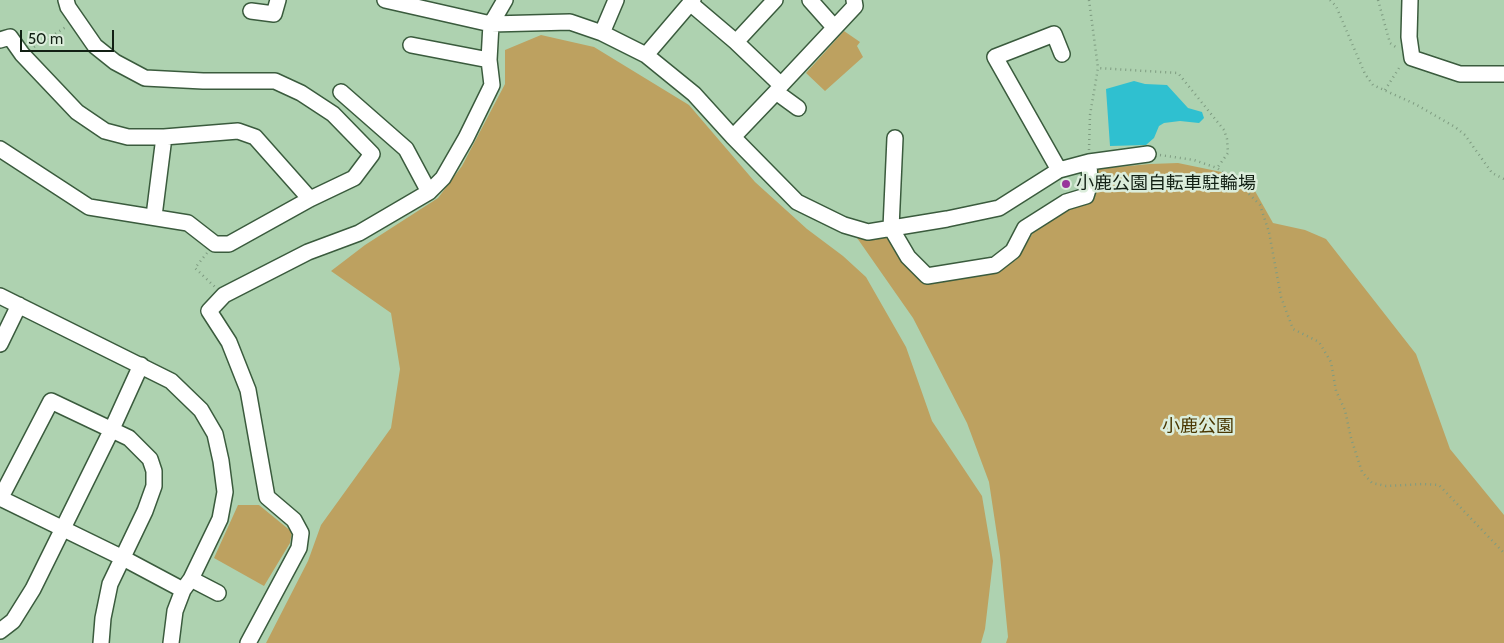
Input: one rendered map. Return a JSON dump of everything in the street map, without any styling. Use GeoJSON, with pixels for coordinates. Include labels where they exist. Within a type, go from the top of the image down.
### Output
{"type":"FeatureCollection","features":[{"type":"Feature","properties":{"kind":"street"},"geometry":{"type":"LineString","coordinates":[[0,148],[89,207],[188,223],[215,244],[229,244],[310,199],[354,178],[372,154],[333,114],[301,93],[275,81],[145,78],[115,62],[95,46],[68,7],[66,0]]}},
{"type":"Feature","properties":{"kind":"street"},"geometry":{"type":"LineString","coordinates":[[251,11],[274,14],[278,0]]}},
{"type":"Feature","properties":{"kind":"street"},"geometry":{"type":"LineString","coordinates":[[385,0],[491,24],[570,22],[602,33],[646,55],[694,94],[797,202],[844,225],[868,232],[999,208],[1059,170],[1089,162],[1148,154]]}},
{"type":"Feature","properties":{"kind":"street"},"geometry":{"type":"LineString","coordinates":[[248,643],[299,548],[301,533],[294,520],[267,498],[248,390],[229,342],[209,311],[224,295],[308,252],[359,233],[429,192],[443,178],[466,138],[492,85],[489,60],[491,24],[505,0]]}},
{"type":"Feature","properties":{"kind":"street"},"geometry":{"type":"LineString","coordinates":[[602,33],[616,0]]}},
{"type":"Feature","properties":{"kind":"street"},"geometry":{"type":"LineString","coordinates":[[736,42],[775,0]]}},
{"type":"Feature","properties":{"kind":"street"},"geometry":{"type":"LineString","coordinates":[[810,0],[834,27]]}},
{"type":"Feature","properties":{"kind":"street"},"geometry":{"type":"LineString","coordinates":[[733,137],[855,6],[854,0]]}},
{"type":"Feature","properties":{"kind":"street"},"geometry":{"type":"LineString","coordinates":[[1410,0],[1409,37],[1412,58],[1460,74],[1504,74]]}},
{"type":"Feature","properties":{"kind":"street"},"geometry":{"type":"LineString","coordinates":[[646,55],[691,2],[736,42],[778,89],[798,108]]}},
{"type":"Feature","properties":{"kind":"street"},"geometry":{"type":"LineString","coordinates":[[1059,170],[995,57],[1054,34],[1062,54]]}},
{"type":"Feature","properties":{"kind":"street"},"geometry":{"type":"LineString","coordinates":[[0,40],[10,37],[22,54],[78,112],[104,131],[128,137],[164,137],[238,131],[255,137],[310,199]]}},
{"type":"Feature","properties":{"kind":"street"},"geometry":{"type":"LineString","coordinates":[[411,45],[489,60]]}},
{"type":"Feature","properties":{"kind":"street"},"geometry":{"type":"LineString","coordinates":[[341,92],[406,149],[429,192]]}},
{"type":"Feature","properties":{"kind":"street"},"geometry":{"type":"LineString","coordinates":[[154,216],[164,137]]}},
{"type":"Feature","properties":{"kind":"street"},"geometry":{"type":"LineString","coordinates":[[895,138],[891,228],[908,257],[927,276],[995,264],[1013,251],[1025,228],[1066,202],[1086,196],[1090,183],[1089,162]]}},
{"type":"Feature","properties":{"kind":"street"},"geometry":{"type":"LineString","coordinates":[[0,296],[171,381],[202,410],[215,434],[226,492],[220,519],[175,611],[171,643]]}},
{"type":"Feature","properties":{"kind":"street"},"geometry":{"type":"LineString","coordinates":[[0,344],[19,305]]}},
{"type":"Feature","properties":{"kind":"street"},"geometry":{"type":"LineString","coordinates":[[0,631],[13,621],[32,589],[141,365]]}},
{"type":"Feature","properties":{"kind":"street"},"geometry":{"type":"LineString","coordinates":[[101,643],[103,618],[110,584],[123,558],[145,511],[154,486],[154,471],[150,459],[129,438],[51,402],[0,498],[123,558],[187,584],[218,593]]}},
{"type":"Feature","properties":{"kind":"path"},"geometry":{"type":"LineString","coordinates":[[1089,0],[1098,68],[1090,115],[1089,162]]}},
{"type":"Feature","properties":{"kind":"path"},"geometry":{"type":"LineString","coordinates":[[1330,0],[1336,6],[1365,74],[1373,85],[1415,104],[1455,127],[1465,135],[1492,173],[1504,179]]}},
{"type":"Feature","properties":{"kind":"path"},"geometry":{"type":"LineString","coordinates":[[1378,0],[1390,43],[1412,58],[1403,63],[1385,90]]}},
{"type":"Feature","properties":{"kind":"path"},"geometry":{"type":"LineString","coordinates":[[22,54],[77,21]]}},
{"type":"Feature","properties":{"kind":"path"},"geometry":{"type":"LineString","coordinates":[[1098,68],[1178,73],[1224,130],[1228,153],[1217,168]]}},
{"type":"Feature","properties":{"kind":"path"},"geometry":{"type":"LineString","coordinates":[[1148,154],[1194,160],[1217,168],[1236,181],[1260,205],[1270,232],[1281,297],[1294,329],[1319,342],[1331,362],[1336,391],[1345,410],[1351,438],[1362,472],[1372,484],[1386,486],[1439,485],[1504,553]]}},
{"type":"Feature","properties":{"kind":"path"},"geometry":{"type":"LineString","coordinates":[[215,244],[195,268],[224,295]]}},
{"type":"Feature","properties":{"kind":"green space"},"geometry":{"type":"Polygon","coordinates":[[[844,31],[860,42],[857,46],[863,57],[825,91],[806,73],[844,31]]]}},
{"type":"Feature","properties":{"kind":"green space"},"geometry":{"type":"Polygon","coordinates":[[[541,35],[594,47],[689,105],[755,182],[807,229],[843,256],[866,277],[906,347],[932,421],[982,496],[993,561],[985,629],[981,643],[266,643],[308,561],[321,525],[391,428],[400,369],[391,313],[331,271],[365,245],[438,198],[462,166],[505,84],[505,50],[541,35]]]}},
{"type":"Feature","properties":{"kind":"green space","name":"小鹿公園"},"geometry":{"type":"Polygon","coordinates":[[[1178,163],[1231,174],[1255,191],[1273,223],[1305,230],[1326,239],[1416,354],[1450,449],[1504,515],[1504,643],[1006,643],[1008,637],[1000,555],[989,482],[967,423],[913,318],[855,235],[887,238],[926,283],[1000,271],[1016,260],[1033,233],[1070,208],[1085,204],[1097,189],[1096,169],[1178,163]]]}},
{"type":"Feature","properties":{"kind":"green space"},"geometry":{"type":"Polygon","coordinates":[[[238,505],[259,505],[292,532],[290,543],[264,586],[214,558],[238,505]]]}},
{"type":"Feature","properties":{"kind":"water"},"geometry":{"type":"Polygon","coordinates":[[[1134,81],[1145,84],[1167,85],[1188,108],[1202,112],[1204,118],[1199,123],[1180,121],[1164,123],[1159,126],[1154,138],[1146,145],[1110,146],[1106,89],[1134,81]]]}},
{"type":"Feature","properties":{"kind":"place","name":"小鹿公園自転車駐輪場"},"geometry":{"type":"Point","coordinates":[1066,184]}}]}
